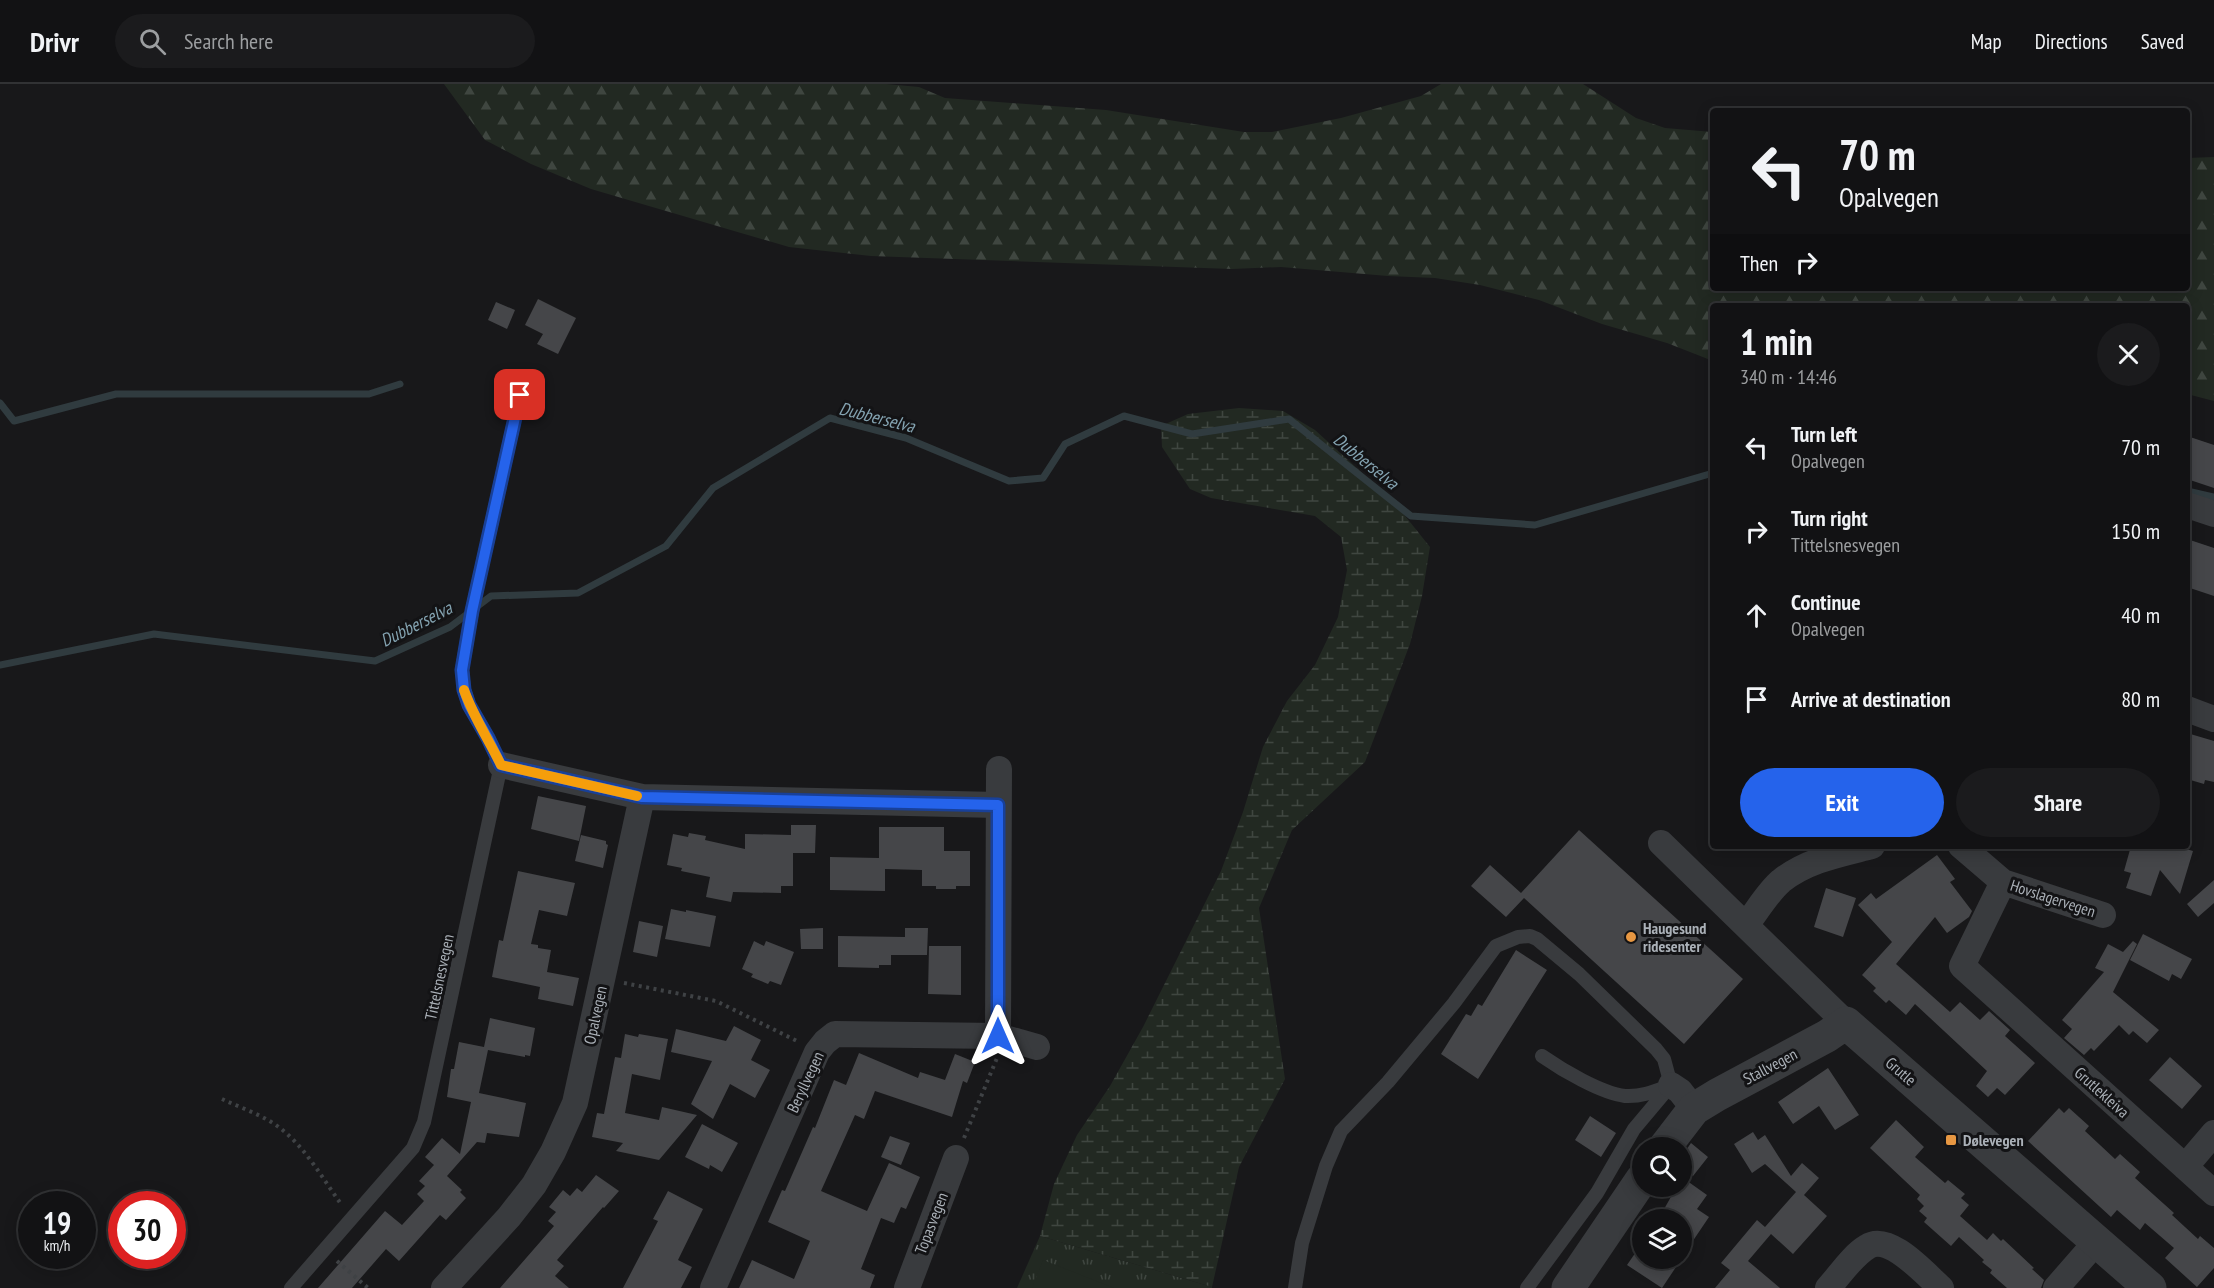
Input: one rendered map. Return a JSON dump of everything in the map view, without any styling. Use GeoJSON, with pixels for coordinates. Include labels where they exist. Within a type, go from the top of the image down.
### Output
{"type":"FeatureCollection","features":[{"type":"Feature","properties":{"kind":"street"},"geometry":{"type":"LineString","coordinates":[[2190,506],[2214,514]]}},
{"type":"Feature","properties":{"kind":"street"},"geometry":{"type":"LineString","coordinates":[[2190,710],[2214,719]]}},
{"type":"Feature","properties":{"kind":"street"},"geometry":{"type":"LineString","coordinates":[[501,765],[642,797],[998,805]]}},
{"type":"Feature","properties":{"kind":"street"},"geometry":{"type":"LineString","coordinates":[[998,1036],[999,769]]}},
{"type":"Feature","properties":{"kind":"street","name":"Opalvegen"},"geometry":{"type":"LineString","coordinates":[[444,1288],[509,1217],[534,1185],[553,1152],[576,1103],[642,797]]}},
{"type":"Feature","properties":{"kind":"street","name":"Grutle"},"geometry":{"type":"LineString","coordinates":[[1661,843],[1846,1023],[2150,1288]]}},
{"type":"Feature","properties":{"kind":"street"},"geometry":{"type":"LineString","coordinates":[[1746,925],[1780,881],[1815,862],[1861,849]]}},
{"type":"Feature","properties":{"kind":"street","name":"Hovslagervegen"},"geometry":{"type":"LineString","coordinates":[[1964,849],[2003,882],[2103,915]]}},
{"type":"Feature","properties":{"kind":"street","name":"Hovslagervegen"},"geometry":{"type":"LineString","coordinates":[[2003,882],[1962,966],[2018,1017]]}},
{"type":"Feature","properties":{"kind":"street","name":"Grutlekleiva"},"geometry":{"type":"LineString","coordinates":[[2018,1017],[2214,1193]]}},
{"type":"Feature","properties":{"kind":"street","name":"Stallvegen"},"geometry":{"type":"LineString","coordinates":[[1672,1137],[1694,1109],[1827,1036],[1846,1023]]}},
{"type":"Feature","properties":{"kind":"street","name":"Beryllvegen"},"geometry":{"type":"LineString","coordinates":[[713,1288],[817,1052],[825,1042],[836,1034],[998,1036],[1037,1047]]}},
{"type":"Feature","properties":{"kind":"street"},"geometry":{"type":"LineString","coordinates":[[1671,1085],[1680,1091],[1694,1109]]}},
{"type":"Feature","properties":{"kind":"street"},"geometry":{"type":"LineString","coordinates":[[2186,1167],[2214,1133]]}},
{"type":"Feature","properties":{"kind":"street","name":"Topasvegen"},"geometry":{"type":"LineString","coordinates":[[907,1288],[956,1158]]}},
{"type":"Feature","properties":{"kind":"street"},"geometry":{"type":"LineString","coordinates":[[1568,1288],[1632,1194]]}},
{"type":"Feature","properties":{"kind":"street"},"geometry":{"type":"LineString","coordinates":[[2056,1288],[2097,1241]]}},
{"type":"Feature","properties":{"kind":"street"},"geometry":{"type":"LineString","coordinates":[[1828,1288],[1868,1246],[1878,1243],[1894,1248],[1941,1288]]}},
{"type":"Feature","properties":{"kind":"lane"},"geometry":{"type":"LineString","coordinates":[[501,765],[469,705],[464,690],[462,670],[470,621],[520,395]]}},
{"type":"Feature","properties":{"kind":"lane","name":"Tittelsnesvegen"},"geometry":{"type":"LineString","coordinates":[[291,1288],[413,1148],[424,1122],[501,765]]}},
{"type":"Feature","properties":{"kind":"lane"},"geometry":{"type":"LineString","coordinates":[[1295,1288],[1302,1243],[1326,1166],[1341,1131],[1388,1082],[1461,994],[1500,942],[1530,936],[1537,939],[1579,974],[1656,1049],[1664,1059],[1671,1085]]}},
{"type":"Feature","properties":{"kind":"lane"},"geometry":{"type":"LineString","coordinates":[[1542,1056],[1565,1071],[1625,1096],[1647,1095],[1671,1085]]}},
{"type":"Feature","properties":{"kind":"lane"},"geometry":{"type":"LineString","coordinates":[[1527,1288],[1597,1193],[1634,1129],[1671,1085]]}},
{"type":"Feature","properties":{"kind":"path"},"geometry":{"type":"LineString","coordinates":[[603,978],[716,1001],[817,1052]]}},
{"type":"Feature","properties":{"kind":"path"},"geometry":{"type":"LineString","coordinates":[[956,1158],[999,1053],[998,1036]]}},
{"type":"Feature","properties":{"kind":"path"},"geometry":{"type":"LineString","coordinates":[[222,1099],[258,1114],[281,1128],[298,1146],[353,1219]]}},
{"type":"Feature","properties":{"kind":"path"},"geometry":{"type":"LineString","coordinates":[[325,1250],[368,1288]]}},
{"type":"Feature","properties":{"kind":"green space"},"geometry":{"type":"Polygon","coordinates":[[[444,84],[886,84],[919,87],[945,98],[1106,110],[1244,132],[1272,132],[1341,118],[1421,96],[1441,84],[1583,84],[1636,118],[1665,128],[1710,132],[1710,291],[2190,291],[2190,158],[2214,157],[2214,401],[2190,395],[2190,303],[1710,303],[1710,360],[1667,343],[1602,324],[1539,300],[1480,285],[1435,278],[1281,267],[1232,269],[871,256],[789,247],[591,189],[531,164],[485,140],[444,84]]]}},
{"type":"Feature","properties":{"kind":"green space"},"geometry":{"type":"Polygon","coordinates":[[[1239,408],[1283,411],[1315,430],[1402,512],[1430,547],[1422,596],[1410,644],[1365,762],[1292,830],[1259,908],[1285,1079],[1239,1167],[1212,1287],[1040,1236],[1054,1184],[1077,1135],[1110,1086],[1143,1027],[1221,871],[1243,812],[1263,747],[1287,701],[1315,665],[1338,617],[1347,570],[1341,537],[1315,516],[1211,498],[1190,489],[1162,447],[1161,426],[1188,414],[1239,408]]]}},
{"type":"Feature","properties":{"kind":"green space"},"geometry":{"type":"Polygon","coordinates":[[[1040,1236],[1212,1287],[1212,1288],[1017,1288],[1040,1236]]]}},
{"type":"Feature","properties":{"kind":"green space"},"geometry":{"type":"Polygon","coordinates":[[[1043,1260],[1114,1288],[1032,1288],[1043,1260]]]}},
{"type":"Feature","properties":{"kind":"building"},"geometry":{"type":"Polygon","coordinates":[[[538,299],[576,318],[558,354],[537,344],[543,334],[525,325],[538,299]]]}},
{"type":"Feature","properties":{"kind":"building"},"geometry":{"type":"Polygon","coordinates":[[[496,302],[515,310],[507,329],[488,320],[496,302]]]}},
{"type":"Feature","properties":{"kind":"building"},"geometry":{"type":"Polygon","coordinates":[[[2190,437],[2214,445],[2214,488],[2190,480],[2190,437]]]}},
{"type":"Feature","properties":{"kind":"building"},"geometry":{"type":"Polygon","coordinates":[[[2190,540],[2214,548],[2214,596],[2190,588],[2190,540]]]}},
{"type":"Feature","properties":{"kind":"building"},"geometry":{"type":"Polygon","coordinates":[[[2190,734],[2214,741],[2214,782],[2205,780],[2204,784],[2190,780],[2190,734]]]}},
{"type":"Feature","properties":{"kind":"building"},"geometry":{"type":"Polygon","coordinates":[[[538,796],[586,806],[579,841],[531,829],[538,796]]]}},
{"type":"Feature","properties":{"kind":"building"},"geometry":{"type":"Polygon","coordinates":[[[791,825],[816,825],[815,853],[793,853],[793,886],[781,886],[781,893],[733,892],[731,902],[706,897],[710,877],[681,871],[682,868],[667,865],[673,834],[688,837],[689,833],[706,836],[705,840],[745,849],[745,834],[791,835],[791,825]]]}},
{"type":"Feature","properties":{"kind":"building"},"geometry":{"type":"Polygon","coordinates":[[[879,827],[944,827],[944,851],[970,851],[970,886],[936,889],[936,886],[922,886],[922,870],[885,869],[885,891],[830,890],[830,857],[879,858],[879,827]]]}},
{"type":"Feature","properties":{"kind":"building","name":"Haugesund ridesenter"},"geometry":{"type":"Polygon","coordinates":[[[1579,830],[1743,979],[1684,1044],[1524,898],[1506,917],[1471,886],[1490,865],[1521,893],[1579,830]]]}},
{"type":"Feature","properties":{"kind":"building"},"geometry":{"type":"Polygon","coordinates":[[[581,835],[606,841],[608,845],[603,868],[575,861],[581,835]]]}},
{"type":"Feature","properties":{"kind":"building"},"geometry":{"type":"Polygon","coordinates":[[[2130,849],[2193,851],[2180,894],[2160,870],[2151,896],[2126,888],[2131,873],[2124,871],[2130,849]]]}},
{"type":"Feature","properties":{"kind":"building"},"geometry":{"type":"Polygon","coordinates":[[[1937,855],[1955,879],[1950,882],[1972,911],[1969,917],[1947,933],[1935,917],[1896,964],[1950,1012],[1960,1002],[1980,1020],[1989,1011],[2010,1030],[2005,1036],[2035,1063],[2005,1095],[1997,1088],[1988,1097],[1976,1086],[1987,1071],[1915,1004],[1906,1015],[1889,1000],[1886,1003],[1873,991],[1876,988],[1862,975],[1892,942],[1858,905],[1871,893],[1876,899],[1937,855]]]}},
{"type":"Feature","properties":{"kind":"building"},"geometry":{"type":"Polygon","coordinates":[[[518,871],[575,883],[567,916],[539,910],[531,944],[538,945],[538,948],[551,950],[547,972],[579,978],[573,1006],[538,999],[540,987],[492,977],[499,940],[503,941],[518,871]]]}},
{"type":"Feature","properties":{"kind":"building"},"geometry":{"type":"Polygon","coordinates":[[[2214,880],[2214,903],[2198,917],[2187,904],[2214,880]]]}},
{"type":"Feature","properties":{"kind":"building"},"geometry":{"type":"Polygon","coordinates":[[[1826,888],[1856,898],[1843,937],[1814,927],[1826,888]]]}},
{"type":"Feature","properties":{"kind":"building"},"geometry":{"type":"Polygon","coordinates":[[[671,909],[716,916],[710,947],[665,939],[671,909]]]}},
{"type":"Feature","properties":{"kind":"building"},"geometry":{"type":"Polygon","coordinates":[[[639,921],[663,926],[657,957],[633,952],[639,921]]]}},
{"type":"Feature","properties":{"kind":"building"},"geometry":{"type":"Polygon","coordinates":[[[823,928],[823,949],[801,949],[800,929],[823,928]]]}},
{"type":"Feature","properties":{"kind":"building"},"geometry":{"type":"Polygon","coordinates":[[[905,928],[928,928],[927,955],[891,955],[891,965],[879,965],[879,968],[838,967],[838,936],[905,937],[905,928]]]}},
{"type":"Feature","properties":{"kind":"building"},"geometry":{"type":"Polygon","coordinates":[[[2143,934],[2192,959],[2181,979],[2172,974],[2169,981],[2130,960],[2143,934]]]}},
{"type":"Feature","properties":{"kind":"building"},"geometry":{"type":"Polygon","coordinates":[[[754,941],[764,946],[766,941],[794,952],[781,985],[770,981],[768,984],[751,977],[753,974],[742,969],[754,941]]]}},
{"type":"Feature","properties":{"kind":"building"},"geometry":{"type":"Polygon","coordinates":[[[2133,941],[2137,944],[2113,992],[2159,1030],[2147,1043],[2133,1031],[2129,1035],[2119,1025],[2094,1051],[2091,1048],[2084,1055],[2064,1038],[2072,1029],[2062,1020],[2104,972],[2095,968],[2108,944],[2123,952],[2133,941]]]}},
{"type":"Feature","properties":{"kind":"building"},"geometry":{"type":"Polygon","coordinates":[[[929,946],[961,946],[961,995],[928,994],[929,946]]]}},
{"type":"Feature","properties":{"kind":"building"},"geometry":{"type":"Polygon","coordinates":[[[1516,950],[1547,970],[1478,1079],[1441,1054],[1466,1014],[1471,1016],[1478,1004],[1482,1006],[1516,950]]]}},
{"type":"Feature","properties":{"kind":"building"},"geometry":{"type":"Polygon","coordinates":[[[490,1018],[535,1028],[530,1056],[488,1050],[479,1093],[526,1103],[519,1137],[487,1133],[485,1143],[477,1142],[447,1176],[462,1190],[460,1192],[466,1198],[446,1220],[440,1215],[399,1261],[386,1249],[352,1288],[318,1288],[385,1211],[402,1225],[424,1201],[417,1194],[425,1186],[419,1181],[434,1165],[425,1157],[442,1138],[460,1154],[471,1102],[447,1097],[451,1069],[454,1069],[459,1042],[484,1047],[490,1018]]]}},
{"type":"Feature","properties":{"kind":"building"},"geometry":{"type":"Polygon","coordinates":[[[734,1026],[761,1040],[751,1060],[770,1070],[755,1098],[730,1084],[713,1119],[691,1104],[712,1061],[671,1052],[676,1029],[726,1041],[734,1026]]]}},
{"type":"Feature","properties":{"kind":"building"},"geometry":{"type":"Polygon","coordinates":[[[625,1034],[668,1039],[660,1080],[632,1074],[625,1113],[659,1120],[662,1107],[697,1115],[659,1160],[616,1151],[623,1143],[592,1137],[597,1113],[604,1114],[615,1057],[621,1058],[625,1034]]]}},
{"type":"Feature","properties":{"kind":"building"},"geometry":{"type":"Polygon","coordinates":[[[859,1053],[918,1078],[920,1072],[945,1080],[955,1054],[975,1062],[967,1083],[963,1081],[952,1117],[875,1091],[864,1119],[855,1115],[821,1191],[867,1211],[889,1163],[920,1177],[906,1209],[901,1207],[894,1223],[881,1218],[861,1269],[875,1275],[870,1288],[739,1288],[752,1260],[794,1279],[810,1241],[768,1222],[782,1190],[785,1191],[813,1127],[815,1128],[834,1080],[846,1085],[859,1053]]]}},
{"type":"Feature","properties":{"kind":"building"},"geometry":{"type":"Polygon","coordinates":[[[2170,1057],[2202,1086],[2182,1109],[2149,1080],[2170,1057]]]}},
{"type":"Feature","properties":{"kind":"building"},"geometry":{"type":"Polygon","coordinates":[[[1828,1068],[1859,1115],[1835,1130],[1819,1106],[1793,1124],[1778,1102],[1828,1068]]]}},
{"type":"Feature","properties":{"kind":"building"},"geometry":{"type":"Polygon","coordinates":[[[2059,1108],[2064,1113],[2069,1108],[2089,1126],[2085,1131],[2115,1159],[2120,1154],[2140,1172],[2135,1178],[2174,1213],[2172,1215],[2198,1239],[2200,1236],[2214,1248],[2214,1268],[2197,1287],[2165,1258],[2174,1248],[2145,1223],[2140,1230],[2117,1210],[2111,1217],[2028,1141],[2059,1108]]]}},
{"type":"Feature","properties":{"kind":"building"},"geometry":{"type":"Polygon","coordinates":[[[1590,1116],[1616,1133],[1601,1157],[1575,1140],[1590,1116]]]}},
{"type":"Feature","properties":{"kind":"building"},"geometry":{"type":"Polygon","coordinates":[[[1896,1120],[1924,1147],[1915,1157],[1945,1183],[1948,1180],[1965,1194],[1961,1198],[1969,1205],[1960,1216],[1987,1240],[1993,1233],[2001,1241],[2003,1239],[2044,1280],[2041,1288],[2007,1288],[1990,1273],[1992,1270],[1982,1262],[1984,1260],[1959,1237],[1951,1246],[1924,1222],[1927,1218],[1919,1211],[1924,1206],[1917,1199],[1920,1195],[1870,1148],[1896,1120]]]}},
{"type":"Feature","properties":{"kind":"building"},"geometry":{"type":"Polygon","coordinates":[[[702,1124],[738,1143],[722,1172],[710,1165],[709,1169],[685,1157],[702,1124]]]}},
{"type":"Feature","properties":{"kind":"building"},"geometry":{"type":"Polygon","coordinates":[[[1753,1132],[1758,1140],[1765,1135],[1791,1176],[1802,1163],[1819,1178],[1804,1195],[1827,1216],[1793,1254],[1771,1234],[1748,1261],[1780,1288],[1715,1288],[1730,1270],[1721,1263],[1757,1220],[1765,1227],[1796,1192],[1765,1164],[1752,1173],[1734,1144],[1753,1132]]]}},
{"type":"Feature","properties":{"kind":"building"},"geometry":{"type":"Polygon","coordinates":[[[890,1136],[910,1143],[901,1165],[881,1157],[890,1136]]]}},
{"type":"Feature","properties":{"kind":"building"},"geometry":{"type":"Polygon","coordinates":[[[1692,1144],[1708,1157],[1692,1175],[1692,1144]]]}},
{"type":"Feature","properties":{"kind":"building"},"geometry":{"type":"Polygon","coordinates":[[[596,1175],[619,1191],[557,1260],[564,1266],[555,1276],[569,1288],[500,1288],[554,1226],[548,1221],[556,1212],[549,1207],[563,1190],[570,1196],[577,1188],[582,1192],[596,1175]]]}},
{"type":"Feature","properties":{"kind":"building"},"geometry":{"type":"Polygon","coordinates":[[[1692,1184],[1707,1195],[1697,1209],[1709,1217],[1692,1242],[1692,1209],[1664,1209],[1671,1197],[1692,1197],[1692,1184]]]}},
{"type":"Feature","properties":{"kind":"building"},"geometry":{"type":"Polygon","coordinates":[[[668,1191],[703,1209],[678,1260],[692,1267],[681,1288],[623,1288],[658,1221],[653,1219],[668,1191]]]}},
{"type":"Feature","properties":{"kind":"building"},"geometry":{"type":"Polygon","coordinates":[[[1632,1258],[1632,1268],[1627,1265],[1632,1258]]]}},
{"type":"Feature","properties":{"kind":"building"},"geometry":{"type":"Polygon","coordinates":[[[1633,1269],[1675,1269],[1662,1288],[1633,1269]]]}},
{"type":"Feature","properties":{"kind":"waterway"},"geometry":{"type":"LineString","coordinates":[[0,403],[14,421],[116,394],[369,394],[400,384]]}},
{"type":"Feature","properties":{"kind":"waterway","name":"Dubberselva"},"geometry":{"type":"LineString","coordinates":[[0,665],[154,634],[375,661],[450,627],[491,596],[578,593],[666,546],[713,488],[830,418],[906,438],[1009,481],[1043,478],[1065,444],[1124,416],[1192,434],[1289,419],[1411,516],[1535,525],[1710,474]]}},
{"type":"Feature","properties":{"kind":"waterway","name":"Dubberselva"},"geometry":{"type":"LineString","coordinates":[[2190,492],[2214,497]]}},
{"type":"Feature","properties":{"kind":"slow traffic"},"geometry":{"type":"LineString","coordinates":[[464,690],[469,705],[501,765],[637,796]]}},
{"type":"Feature","properties":{"kind":"place","name":"Haugesund ridesenter"},"geometry":{"type":"Point","coordinates":[1631,937]}},
{"type":"Feature","properties":{"kind":"place","name":"Dølevegen"},"geometry":{"type":"Point","coordinates":[1951,1140]}},
{"type":"Feature","properties":{"kind":"route"},"geometry":{"type":"LineString","coordinates":[[520,395],[472,611],[462,670],[464,690],[469,705],[501,765],[642,797],[998,805],[998,1036]]}}]}
